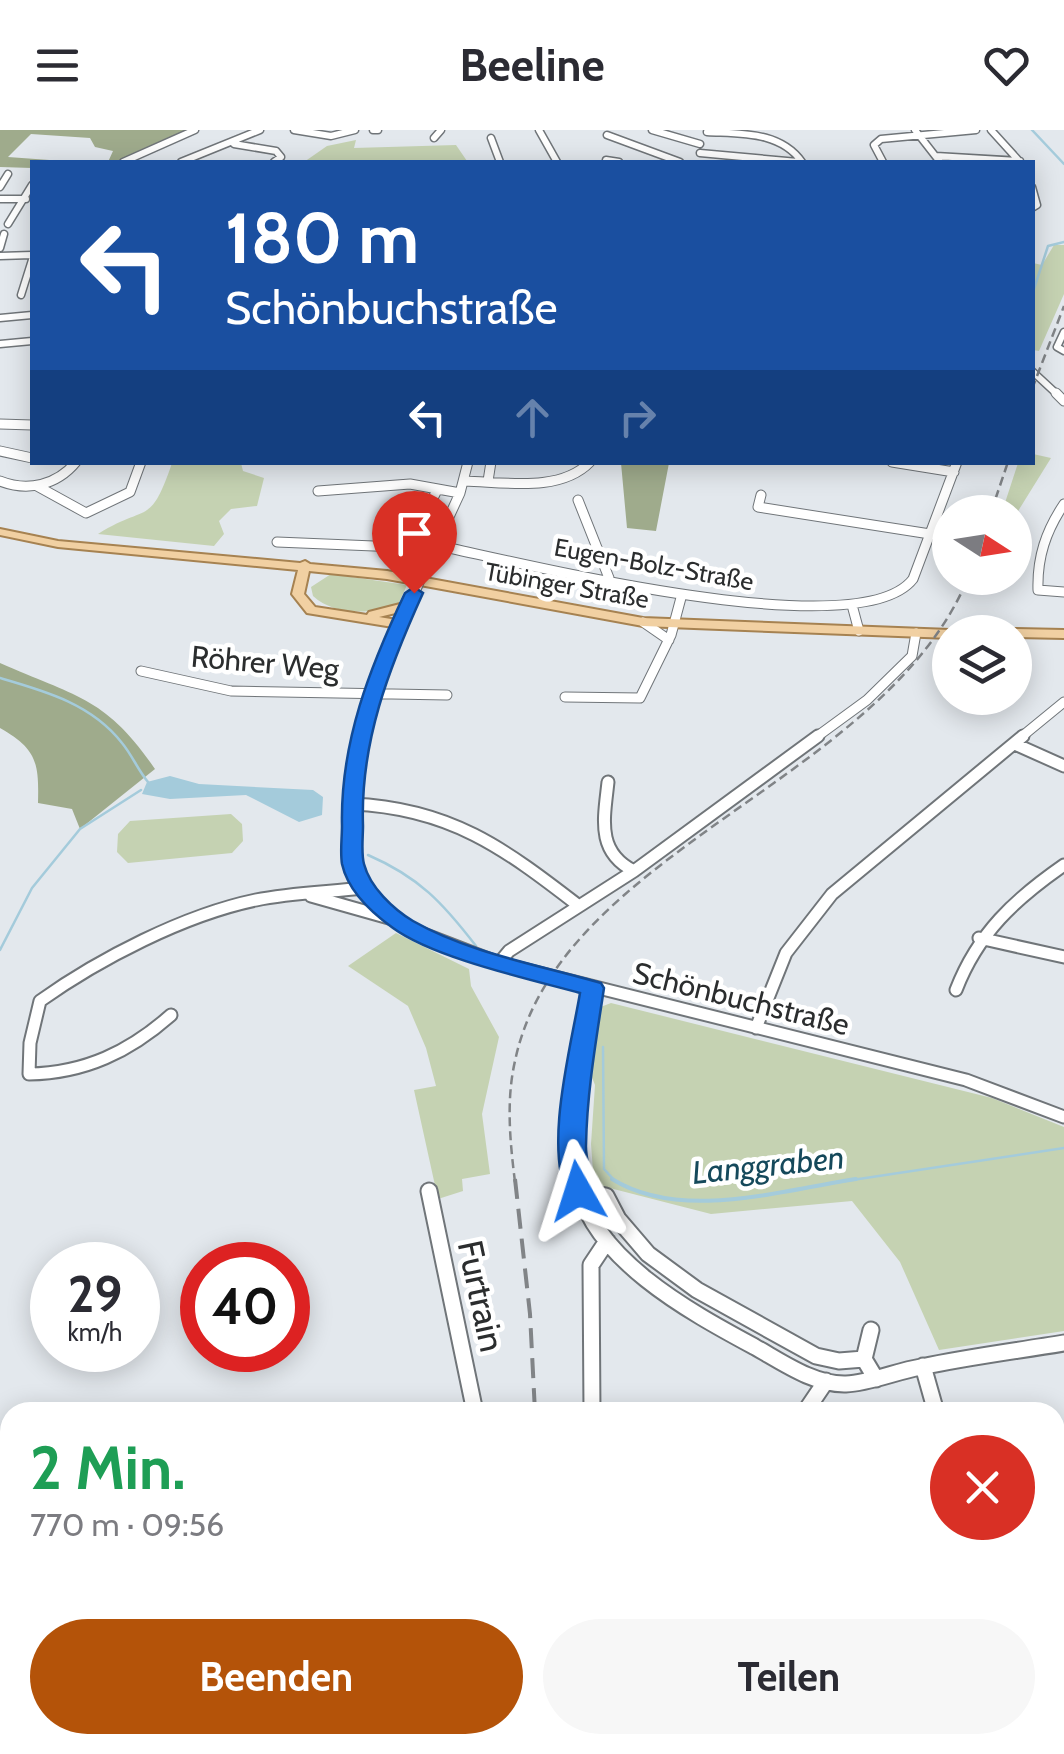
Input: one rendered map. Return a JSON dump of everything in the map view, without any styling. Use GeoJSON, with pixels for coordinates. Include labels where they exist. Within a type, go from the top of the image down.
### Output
{"type":"FeatureCollection","features":[{"type":"Feature","properties":{"kind":"main road","name":"Tübinger Straße"},"geometry":{"type":"LineString","coordinates":[[0,532],[58,544],[339,569],[643,622],[932,633]]}},
{"type":"Feature","properties":{"kind":"main road"},"geometry":{"type":"LineString","coordinates":[[272,562],[304,582]]}},
{"type":"Feature","properties":{"kind":"main road"},"geometry":{"type":"LineString","coordinates":[[310,566],[304,582],[306,595],[317,607],[401,620]]}},
{"type":"Feature","properties":{"kind":"main road"},"geometry":{"type":"LineString","coordinates":[[304,582],[339,569]]}},
{"type":"Feature","properties":{"kind":"main road"},"geometry":{"type":"LineString","coordinates":[[376,619],[401,620]]}},
{"type":"Feature","properties":{"kind":"main road"},"geometry":{"type":"LineString","coordinates":[[1032,633],[1064,634]]}},
{"type":"Feature","properties":{"kind":"street"},"geometry":{"type":"LineString","coordinates":[[128,160],[196,130]]}},
{"type":"Feature","properties":{"kind":"street"},"geometry":{"type":"LineString","coordinates":[[186,160],[260,130]]}},
{"type":"Feature","properties":{"kind":"street"},"geometry":{"type":"LineString","coordinates":[[294,130],[331,136],[355,130]]}},
{"type":"Feature","properties":{"kind":"street"},"geometry":{"type":"LineString","coordinates":[[434,138],[442,130]]}},
{"type":"Feature","properties":{"kind":"street"},"geometry":{"type":"LineString","coordinates":[[540,130],[556,160]]}},
{"type":"Feature","properties":{"kind":"street"},"geometry":{"type":"LineString","coordinates":[[652,130],[700,144]]}},
{"type":"Feature","properties":{"kind":"street"},"geometry":{"type":"LineString","coordinates":[[875,130],[886,137]]}},
{"type":"Feature","properties":{"kind":"street"},"geometry":{"type":"LineString","coordinates":[[882,160],[874,145],[886,137],[976,130]]}},
{"type":"Feature","properties":{"kind":"street"},"geometry":{"type":"LineString","coordinates":[[991,130],[1018,160]]}},
{"type":"Feature","properties":{"kind":"street"},"geometry":{"type":"LineString","coordinates":[[702,160],[700,144],[707,131],[780,142],[794,149],[799,160]]}},
{"type":"Feature","properties":{"kind":"street"},"geometry":{"type":"LineString","coordinates":[[916,132],[938,159],[998,160]]}},
{"type":"Feature","properties":{"kind":"street"},"geometry":{"type":"LineString","coordinates":[[608,136],[674,160]]}},
{"type":"Feature","properties":{"kind":"street"},"geometry":{"type":"LineString","coordinates":[[491,138],[499,160]]}},
{"type":"Feature","properties":{"kind":"street"},"geometry":{"type":"LineString","coordinates":[[230,144],[276,151],[280,157],[276,160]]}},
{"type":"Feature","properties":{"kind":"street"},"geometry":{"type":"LineString","coordinates":[[700,153],[778,160]]}},
{"type":"Feature","properties":{"kind":"street"},"geometry":{"type":"LineString","coordinates":[[0,187],[8,174]]}},
{"type":"Feature","properties":{"kind":"street"},"geometry":{"type":"LineString","coordinates":[[0,202],[28,199]]}},
{"type":"Feature","properties":{"kind":"street"},"geometry":{"type":"LineString","coordinates":[[8,224],[28,199]]}},
{"type":"Feature","properties":{"kind":"street"},"geometry":{"type":"LineString","coordinates":[[0,248],[4,234]]}},
{"type":"Feature","properties":{"kind":"street"},"geometry":{"type":"LineString","coordinates":[[0,256],[30,256]]}},
{"type":"Feature","properties":{"kind":"street"},"geometry":{"type":"LineString","coordinates":[[21,295],[30,263]]}},
{"type":"Feature","properties":{"kind":"street"},"geometry":{"type":"LineString","coordinates":[[0,318],[30,315]]}},
{"type":"Feature","properties":{"kind":"street"},"geometry":{"type":"LineString","coordinates":[[1061,350],[1064,332]]}},
{"type":"Feature","properties":{"kind":"street"},"geometry":{"type":"LineString","coordinates":[[0,344],[30,340]]}},
{"type":"Feature","properties":{"kind":"street"},"geometry":{"type":"LineString","coordinates":[[1035,374],[1064,401]]}},
{"type":"Feature","properties":{"kind":"street"},"geometry":{"type":"LineString","coordinates":[[0,424],[30,425]]}},
{"type":"Feature","properties":{"kind":"street"},"geometry":{"type":"LineString","coordinates":[[0,451],[30,458]]}},
{"type":"Feature","properties":{"kind":"street"},"geometry":{"type":"LineString","coordinates":[[0,481],[16,487],[38,486],[70,472],[74,465]]}},
{"type":"Feature","properties":{"kind":"street"},"geometry":{"type":"LineString","coordinates":[[38,486],[86,513],[130,492],[140,465]]}},
{"type":"Feature","properties":{"kind":"street","name":"Schönbuchstraße"},"geometry":{"type":"LineString","coordinates":[[467,465],[460,493],[370,694],[354,764],[352,804],[353,865],[363,888],[394,919],[439,942],[498,962],[979,1084],[1062,1116]]}},
{"type":"Feature","properties":{"kind":"street"},"geometry":{"type":"LineString","coordinates":[[488,481],[491,465]]}},
{"type":"Feature","properties":{"kind":"street"},"geometry":{"type":"LineString","coordinates":[[464,481],[566,479],[585,471],[588,465]]}},
{"type":"Feature","properties":{"kind":"street"},"geometry":{"type":"LineString","coordinates":[[930,465],[956,467]]}},
{"type":"Feature","properties":{"kind":"street","name":"Eugen-Bolz-Straße"},"geometry":{"type":"LineString","coordinates":[[436,545],[610,578],[680,598],[852,605],[892,597],[908,587],[956,467]]}},
{"type":"Feature","properties":{"kind":"street"},"geometry":{"type":"LineString","coordinates":[[318,491],[410,484],[460,493]]}},
{"type":"Feature","properties":{"kind":"street"},"geometry":{"type":"LineString","coordinates":[[277,542],[398,547],[414,538],[437,490]]}},
{"type":"Feature","properties":{"kind":"street"},"geometry":{"type":"LineString","coordinates":[[761,495],[758,506],[930,534]]}},
{"type":"Feature","properties":{"kind":"street"},"geometry":{"type":"LineString","coordinates":[[578,500],[610,578]]}},
{"type":"Feature","properties":{"kind":"street"},"geometry":{"type":"LineString","coordinates":[[1064,504],[1046,530],[1038,580],[1038,590],[1064,592]]}},
{"type":"Feature","properties":{"kind":"street"},"geometry":{"type":"LineString","coordinates":[[643,622],[666,616],[680,598]]}},
{"type":"Feature","properties":{"kind":"street"},"geometry":{"type":"LineString","coordinates":[[565,697],[640,698],[669,640],[680,598]]}},
{"type":"Feature","properties":{"kind":"street"},"geometry":{"type":"LineString","coordinates":[[852,605],[859,631]]}},
{"type":"Feature","properties":{"kind":"street"},"geometry":{"type":"LineString","coordinates":[[643,622],[661,630],[669,640]]}},
{"type":"Feature","properties":{"kind":"street"},"geometry":{"type":"LineString","coordinates":[[498,962],[509,951],[634,872],[878,691],[912,656],[916,633]]}},
{"type":"Feature","properties":{"kind":"street","name":"Röhrer Weg"},"geometry":{"type":"LineString","coordinates":[[141,671],[231,691],[446,695]]}},
{"type":"Feature","properties":{"kind":"street"},"geometry":{"type":"LineString","coordinates":[[756,1028],[786,953],[832,894],[1064,702]]}},
{"type":"Feature","properties":{"kind":"street"},"geometry":{"type":"LineString","coordinates":[[1014,744],[1064,766]]}},
{"type":"Feature","properties":{"kind":"street"},"geometry":{"type":"LineString","coordinates":[[608,782],[606,824],[611,851],[614,858],[634,872]]}},
{"type":"Feature","properties":{"kind":"street"},"geometry":{"type":"LineString","coordinates":[[352,804],[422,811],[464,825],[579,906]]}},
{"type":"Feature","properties":{"kind":"street"},"geometry":{"type":"LineString","coordinates":[[324,894],[353,865]]}},
{"type":"Feature","properties":{"kind":"street"},"geometry":{"type":"LineString","coordinates":[[956,990],[979,938],[1023,894],[1064,865]]}},
{"type":"Feature","properties":{"kind":"street"},"geometry":{"type":"LineString","coordinates":[[171,1014],[130,1047],[87,1068],[56,1075],[29,1074],[35,1017],[46,994],[173,928],[214,912],[257,900],[350,894],[363,888]]}},
{"type":"Feature","properties":{"kind":"street"},"geometry":{"type":"LineString","coordinates":[[324,894],[394,919]]}},
{"type":"Feature","properties":{"kind":"street"},"geometry":{"type":"LineString","coordinates":[[979,938],[1064,958]]}},
{"type":"Feature","properties":{"kind":"street"},"geometry":{"type":"LineString","coordinates":[[593,988],[576,1089],[572,1151],[578,1191],[607,1241],[654,1286],[687,1310],[804,1374],[826,1382],[844,1384],[876,1379],[923,1366],[1064,1343]]}},
{"type":"Feature","properties":{"kind":"street","name":"Furtrain"},"geometry":{"type":"LineString","coordinates":[[429,1191],[473,1402]]}},
{"type":"Feature","properties":{"kind":"street"},"geometry":{"type":"LineString","coordinates":[[578,1191],[606,1196],[618,1219],[648,1254],[698,1290],[816,1356],[840,1361],[864,1359]]}},
{"type":"Feature","properties":{"kind":"street"},"geometry":{"type":"LineString","coordinates":[[592,1402],[591,1265],[607,1241]]}},
{"type":"Feature","properties":{"kind":"street"},"geometry":{"type":"LineString","coordinates":[[871,1330],[864,1359],[876,1379]]}},
{"type":"Feature","properties":{"kind":"street"},"geometry":{"type":"LineString","coordinates":[[923,1366],[933,1402]]}},
{"type":"Feature","properties":{"kind":"street"},"geometry":{"type":"LineString","coordinates":[[812,1402],[826,1382]]}},
{"type":"Feature","properties":{"kind":"green space"},"geometry":{"type":"Polygon","coordinates":[[[0,130],[195,130],[128,160],[109,160],[113,151],[95,147],[90,138],[31,134],[8,157],[49,160],[30,160],[30,168],[0,167],[0,130]]]}},
{"type":"Feature","properties":{"kind":"green space"},"geometry":{"type":"Polygon","coordinates":[[[356,140],[354,148],[456,145],[466,160],[307,160],[327,146],[356,140]]]}},
{"type":"Feature","properties":{"kind":"green space"},"geometry":{"type":"Polygon","coordinates":[[[1054,245],[1064,245],[1064,294],[1039,351],[1035,350],[1035,263],[1042,265],[1054,245]]]}},
{"type":"Feature","properties":{"kind":"green space"},"geometry":{"type":"Polygon","coordinates":[[[1035,454],[1051,458],[1028,495],[1008,495],[1017,465],[1035,465],[1035,454]]]}},
{"type":"Feature","properties":{"kind":"green space"},"geometry":{"type":"Polygon","coordinates":[[[171,465],[242,465],[243,471],[264,478],[257,506],[231,509],[219,521],[224,534],[214,546],[98,534],[152,506],[171,465]]]}},
{"type":"Feature","properties":{"kind":"green space"},"geometry":{"type":"Polygon","coordinates":[[[621,465],[669,465],[656,531],[627,528],[621,465]]]}},
{"type":"Feature","properties":{"kind":"green space"},"geometry":{"type":"Polygon","coordinates":[[[331,574],[407,585],[398,605],[365,611],[342,610],[313,596],[311,587],[331,574]]]}},
{"type":"Feature","properties":{"kind":"green space"},"geometry":{"type":"Polygon","coordinates":[[[0,663],[69,692],[104,712],[155,769],[80,829],[72,809],[38,803],[38,777],[29,750],[0,728],[0,663]]]}},
{"type":"Feature","properties":{"kind":"green space"},"geometry":{"type":"Polygon","coordinates":[[[231,814],[242,824],[243,841],[232,853],[128,863],[117,852],[118,834],[130,821],[231,814]]]}},
{"type":"Feature","properties":{"kind":"green space"},"geometry":{"type":"Polygon","coordinates":[[[396,933],[469,969],[471,986],[499,1037],[482,1114],[490,1174],[462,1179],[463,1191],[438,1199],[414,1090],[436,1086],[426,1048],[408,1006],[348,966],[396,933]]]}},
{"type":"Feature","properties":{"kind":"green space"},"geometry":{"type":"Polygon","coordinates":[[[611,1003],[992,1098],[1064,1127],[1064,1331],[939,1350],[900,1262],[852,1201],[711,1214],[594,1184],[591,1144],[595,1085],[589,1070],[595,1015],[598,1008],[611,1003]]]}},
{"type":"Feature","properties":{"kind":"water"},"geometry":{"type":"Polygon","coordinates":[[[170,776],[199,784],[313,790],[323,797],[322,815],[299,822],[246,795],[170,799],[142,794],[147,782],[170,776]]]}},
{"type":"Feature","properties":{"kind":"waterway"},"geometry":{"type":"LineString","coordinates":[[1032,130],[1064,164]]}},
{"type":"Feature","properties":{"kind":"waterway"},"geometry":{"type":"LineString","coordinates":[[1035,286],[1048,246],[1064,242]]}},
{"type":"Feature","properties":{"kind":"waterway","name":"Langgraben"},"geometry":{"type":"LineString","coordinates":[[0,678],[50,694],[97,718],[122,743],[148,782]]}},
{"type":"Feature","properties":{"kind":"waterway"},"geometry":{"type":"LineString","coordinates":[[0,950],[32,888],[80,829],[141,790]]}},
{"type":"Feature","properties":{"kind":"waterway","name":"Langgraben"},"geometry":{"type":"LineString","coordinates":[[368,855],[402,872],[429,893],[476,946]]}},
{"type":"Feature","properties":{"kind":"waterway","name":"Langgraben"},"geometry":{"type":"LineString","coordinates":[[603,1047],[604,1169],[614,1180]]}},
{"type":"Feature","properties":{"kind":"waterway","name":"Langgraben"},"geometry":{"type":"LineString","coordinates":[[839,1182],[1064,1148]]}},
{"type":"Feature","properties":{"kind":"waterway","name":"Langgraben"},"geometry":{"type":"LineString","coordinates":[[614,1180],[639,1192],[700,1201],[856,1179]]}},
{"type":"Feature","properties":{"kind":"railway"},"geometry":{"type":"LineString","coordinates":[[1035,381],[1064,306]]}},
{"type":"Feature","properties":{"kind":"railway"},"geometry":{"type":"LineString","coordinates":[[997,495],[1007,465]]}},
{"type":"Feature","properties":{"kind":"railway"},"geometry":{"type":"LineString","coordinates":[[515,1182],[510,1121],[512,1076],[544,988],[592,925],[655,869],[868,710],[926,649],[958,595]]}},
{"type":"Feature","properties":{"kind":"railway"},"geometry":{"type":"LineString","coordinates":[[515,1179],[530,1314],[534,1402]]}},
{"type":"Feature","properties":{"kind":"route"},"geometry":{"type":"LineString","coordinates":[[414,593],[382,662],[363,722],[354,764],[353,865],[372,899],[394,919],[428,938],[593,988],[576,1089],[572,1151],[578,1191]]}}]}
